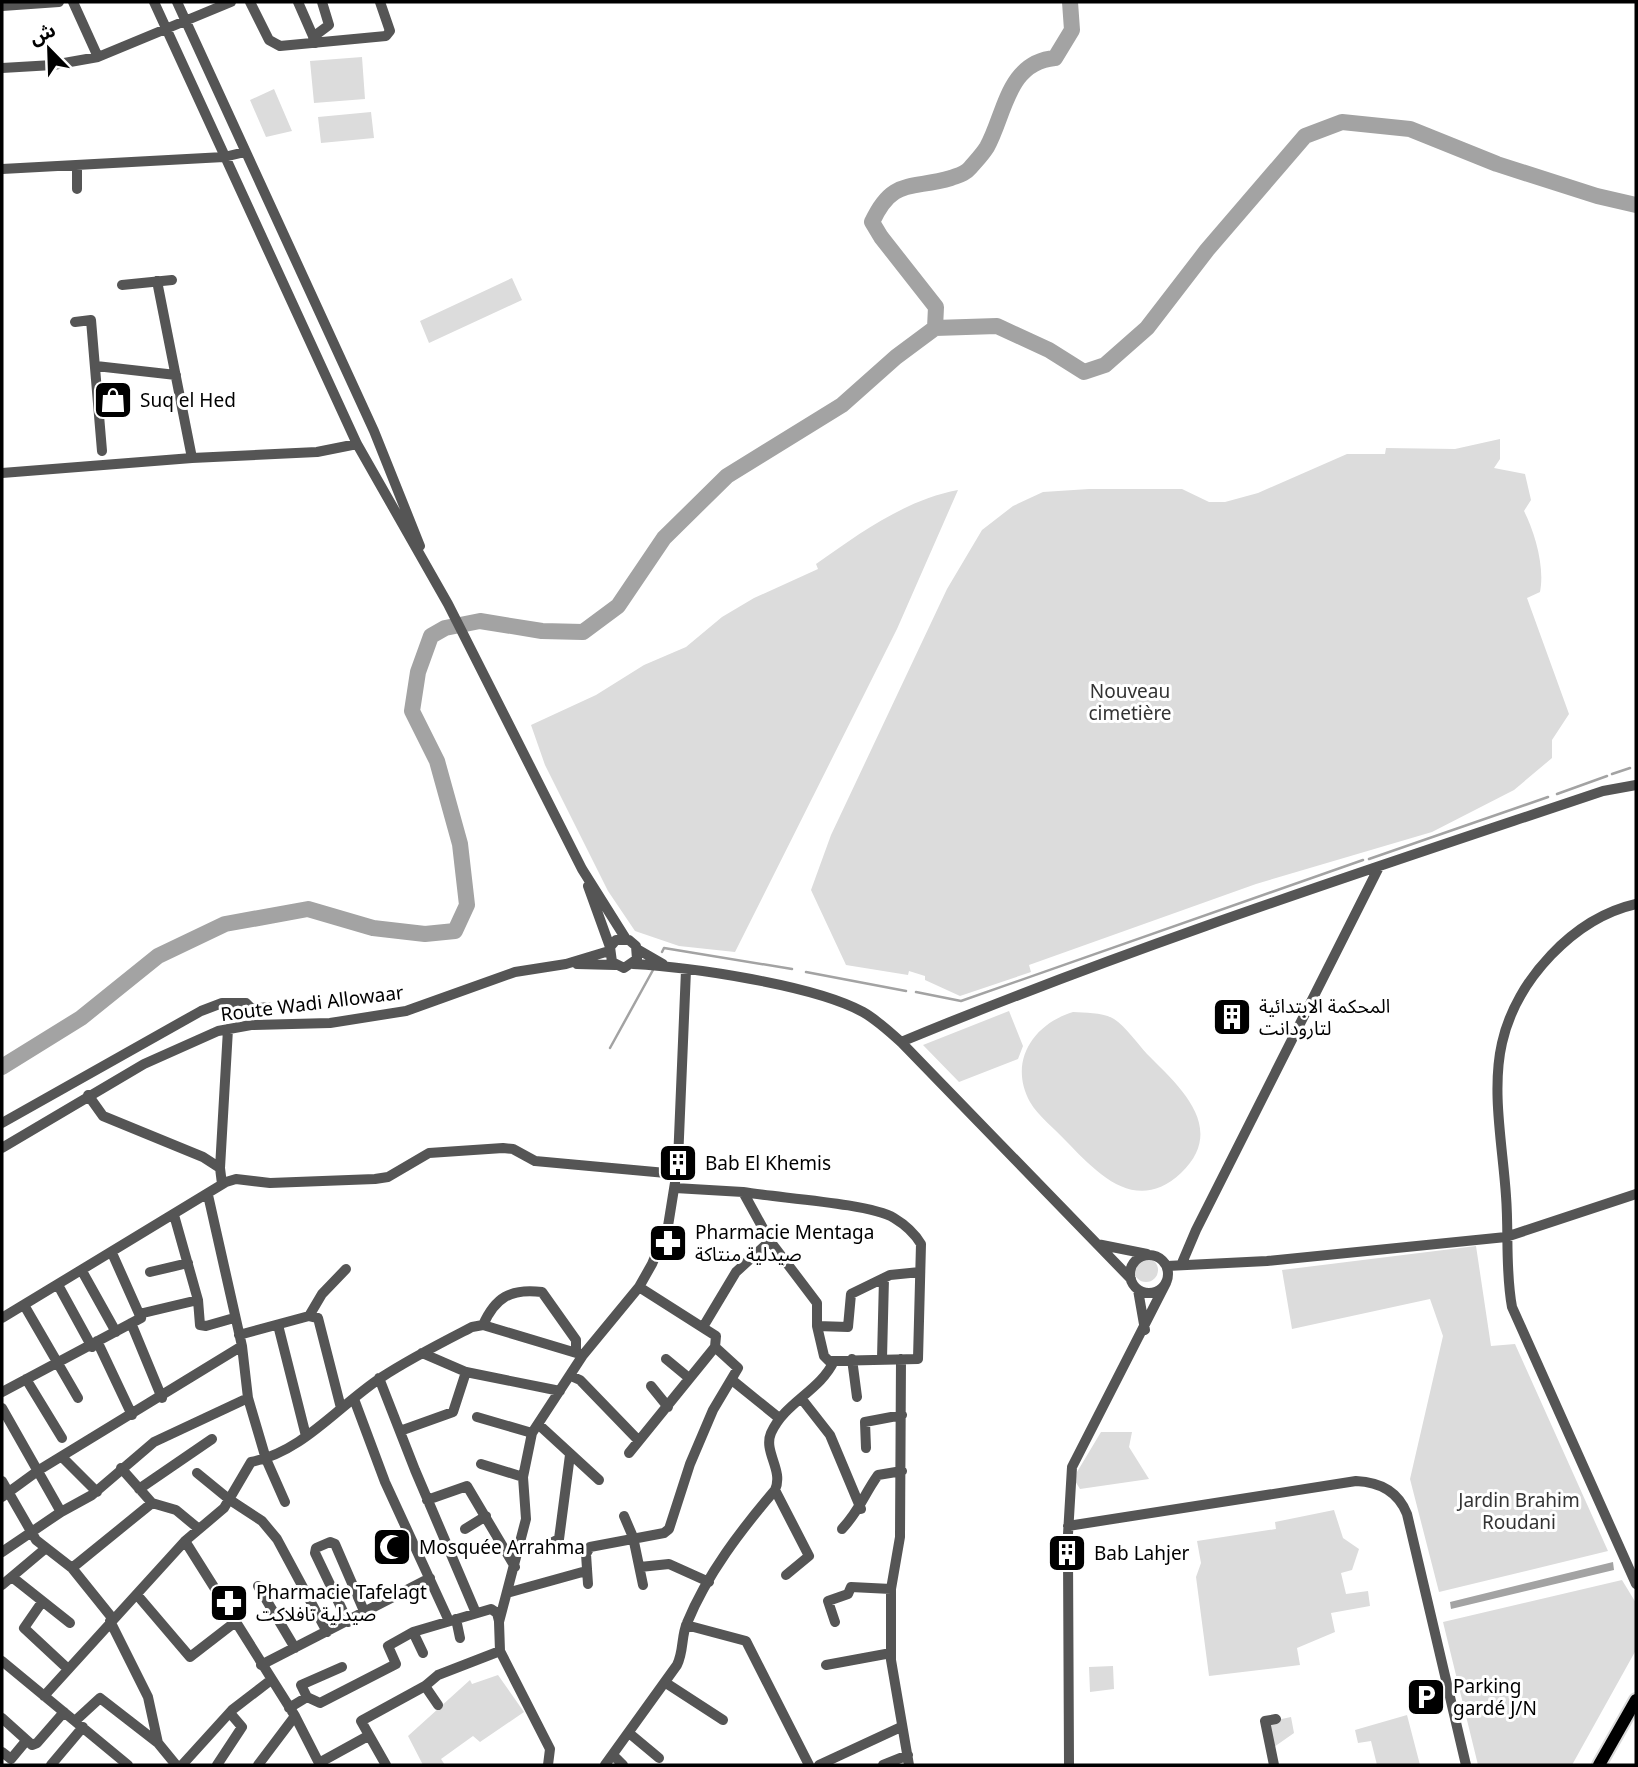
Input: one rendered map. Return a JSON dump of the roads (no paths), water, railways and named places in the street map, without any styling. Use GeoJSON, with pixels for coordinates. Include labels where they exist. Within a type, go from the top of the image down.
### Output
{"type":"FeatureCollection","features":[{"type":"Feature","properties":{"kind":"main road"},"geometry":{"type":"LineString","coordinates":[[1599,1765],[1636,1700]]}},
{"type":"Feature","properties":{"kind":"street"},"geometry":{"type":"LineString","coordinates":[[2,6],[59,2]]}},
{"type":"Feature","properties":{"kind":"street"},"geometry":{"type":"LineString","coordinates":[[73,2],[97,57]]}},
{"type":"Feature","properties":{"kind":"street"},"geometry":{"type":"LineString","coordinates":[[154,2],[357,444],[448,604],[582,869],[626,939],[637,949],[666,966]]}},
{"type":"Feature","properties":{"kind":"street"},"geometry":{"type":"LineString","coordinates":[[177,2],[379,442],[408,510],[426,563]]}},
{"type":"Feature","properties":{"kind":"street"},"geometry":{"type":"LineString","coordinates":[[2,68],[53,65],[97,57],[231,2]]}},
{"type":"Feature","properties":{"kind":"street"},"geometry":{"type":"LineString","coordinates":[[250,2],[272,44],[386,36],[390,32],[380,2]]}},
{"type":"Feature","properties":{"kind":"street"},"geometry":{"type":"LineString","coordinates":[[298,2],[315,40]]}},
{"type":"Feature","properties":{"kind":"street"},"geometry":{"type":"LineString","coordinates":[[315,40],[329,25],[322,2]]}},
{"type":"Feature","properties":{"kind":"street"},"geometry":{"type":"LineString","coordinates":[[2,169],[225,157],[245,152]]}},
{"type":"Feature","properties":{"kind":"street"},"geometry":{"type":"LineString","coordinates":[[77,167],[77,188]]}},
{"type":"Feature","properties":{"kind":"street"},"geometry":{"type":"LineString","coordinates":[[122,285],[172,280]]}},
{"type":"Feature","properties":{"kind":"street"},"geometry":{"type":"LineString","coordinates":[[157,281],[192,457]]}},
{"type":"Feature","properties":{"kind":"street"},"geometry":{"type":"LineString","coordinates":[[75,322],[91,320],[103,451]]}},
{"type":"Feature","properties":{"kind":"street"},"geometry":{"type":"LineString","coordinates":[[96,366],[176,375]]}},
{"type":"Feature","properties":{"kind":"street"},"geometry":{"type":"LineString","coordinates":[[2,473],[192,457],[317,452],[357,444]]}},
{"type":"Feature","properties":{"kind":"street"},"geometry":{"type":"LineString","coordinates":[[901,1042],[1077,973],[1380,867],[1603,790],[1636,785]]}},
{"type":"Feature","properties":{"kind":"street"},"geometry":{"type":"LineString","coordinates":[[1182,1263],[1196,1230],[1380,867]]}},
{"type":"Feature","properties":{"kind":"street"},"geometry":{"type":"LineString","coordinates":[[582,869],[615,965],[624,968],[633,964],[666,966],[800,991],[843,1003],[880,1023],[1130,1279],[1138,1290],[1144,1330]]}},
{"type":"Feature","properties":{"kind":"street"},"geometry":{"type":"LineString","coordinates":[[1636,904],[1601,916],[1570,936],[1543,965],[1526,990],[1502,1041],[1499,1081],[1506,1269],[1512,1307],[1636,1584]]}},
{"type":"Feature","properties":{"kind":"street"},"geometry":{"type":"LineString","coordinates":[[609,949],[616,940],[626,939]]}},
{"type":"Feature","properties":{"kind":"street","name":"Route Wadi Allowaar"},"geometry":{"type":"LineString","coordinates":[[566,964],[609,949]]}},
{"type":"Feature","properties":{"kind":"street"},"geometry":{"type":"LineString","coordinates":[[633,964],[637,949]]}},
{"type":"Feature","properties":{"kind":"street","name":"Route Wadi Allowaar"},"geometry":{"type":"LineString","coordinates":[[2,1148],[88,1095],[174,1048],[228,1029],[330,1023],[406,1011],[450,998],[515,972],[566,964],[615,965]]}},
{"type":"Feature","properties":{"kind":"street"},"geometry":{"type":"LineString","coordinates":[[499,1622],[526,1519],[523,1478],[535,1429],[571,1376],[579,1354],[639,1287],[668,1226],[677,1166],[686,970]]}},
{"type":"Feature","properties":{"kind":"street"},"geometry":{"type":"LineString","coordinates":[[2,1123],[201,1011],[222,1003],[246,1003],[252,1009],[268,1007]]}},
{"type":"Feature","properties":{"kind":"street"},"geometry":{"type":"LineString","coordinates":[[222,1184],[220,1168],[228,1029]]}},
{"type":"Feature","properties":{"kind":"street"},"geometry":{"type":"LineString","coordinates":[[88,1095],[103,1116],[203,1157],[220,1168]]}},
{"type":"Feature","properties":{"kind":"street"},"geometry":{"type":"LineString","coordinates":[[2,1318],[174,1216],[222,1184],[236,1179],[270,1183],[383,1178],[429,1153],[503,1148],[513,1149],[536,1161],[677,1166]]}},
{"type":"Feature","properties":{"kind":"street"},"geometry":{"type":"LineString","coordinates":[[675,1188],[744,1192],[857,1208],[893,1217],[921,1244],[918,1359],[829,1361],[824,1356],[817,1326],[817,1303],[770,1241],[744,1192]]}},
{"type":"Feature","properties":{"kind":"street"},"geometry":{"type":"LineString","coordinates":[[1097,1244],[1151,1254],[1167,1266],[1182,1263],[1267,1261],[1506,1237],[1636,1194]]}},
{"type":"Feature","properties":{"kind":"street"},"geometry":{"type":"LineString","coordinates":[[208,1195],[241,1340],[248,1398],[266,1459],[285,1502]]}},
{"type":"Feature","properties":{"kind":"street"},"geometry":{"type":"LineString","coordinates":[[174,1216],[198,1300],[202,1326],[234,1318]]}},
{"type":"Feature","properties":{"kind":"street"},"geometry":{"type":"LineString","coordinates":[[702,1327],[736,1272],[770,1241]]}},
{"type":"Feature","properties":{"kind":"street"},"geometry":{"type":"LineString","coordinates":[[2,1392],[55,1361],[94,1344],[141,1318],[112,1253]]}},
{"type":"Feature","properties":{"kind":"street"},"geometry":{"type":"LineString","coordinates":[[1130,1279],[1132,1265],[1143,1255],[1151,1254]]}},
{"type":"Feature","properties":{"kind":"street"},"geometry":{"type":"LineString","coordinates":[[150,1272],[188,1263]]}},
{"type":"Feature","properties":{"kind":"street"},"geometry":{"type":"LineString","coordinates":[[1069,1765],[1068,1525],[1072,1466],[1144,1330],[1166,1283],[1167,1266]]}},
{"type":"Feature","properties":{"kind":"street"},"geometry":{"type":"LineString","coordinates":[[309,1316],[322,1294],[346,1269]]}},
{"type":"Feature","properties":{"kind":"street"},"geometry":{"type":"LineString","coordinates":[[82,1271],[116,1332]]}},
{"type":"Feature","properties":{"kind":"street"},"geometry":{"type":"LineString","coordinates":[[817,1326],[848,1326],[850,1295],[884,1278],[920,1272]]}},
{"type":"Feature","properties":{"kind":"street"},"geometry":{"type":"LineString","coordinates":[[882,1359],[884,1278]]}},
{"type":"Feature","properties":{"kind":"street"},"geometry":{"type":"LineString","coordinates":[[1138,1290],[1154,1293],[1166,1283]]}},
{"type":"Feature","properties":{"kind":"street"},"geometry":{"type":"LineString","coordinates":[[58,1285],[132,1415]]}},
{"type":"Feature","properties":{"kind":"street"},"geometry":{"type":"LineString","coordinates":[[629,1453],[715,1347],[716,1336],[639,1287]]}},
{"type":"Feature","properties":{"kind":"street"},"geometry":{"type":"LineString","coordinates":[[483,1325],[492,1306],[500,1298],[530,1291],[542,1292],[576,1340],[579,1354]]}},
{"type":"Feature","properties":{"kind":"street"},"geometry":{"type":"LineString","coordinates":[[139,1314],[198,1300]]}},
{"type":"Feature","properties":{"kind":"street"},"geometry":{"type":"LineString","coordinates":[[24,1305],[78,1398]]}},
{"type":"Feature","properties":{"kind":"street"},"geometry":{"type":"LineString","coordinates":[[5,1495],[39,1471],[162,1398],[241,1340],[309,1316],[318,1318],[341,1408]]}},
{"type":"Feature","properties":{"kind":"street"},"geometry":{"type":"LineString","coordinates":[[131,1324],[162,1398]]}},
{"type":"Feature","properties":{"kind":"street"},"geometry":{"type":"LineString","coordinates":[[278,1325],[306,1436]]}},
{"type":"Feature","properties":{"kind":"street"},"geometry":{"type":"LineString","coordinates":[[44,1696],[112,1620],[138,1596],[185,1541],[218,1515],[230,1500],[251,1462],[266,1459],[306,1436],[379,1378],[472,1327],[483,1325],[579,1354]]}},
{"type":"Feature","properties":{"kind":"street"},"geometry":{"type":"LineString","coordinates":[[588,1584],[586,1572],[590,1546],[664,1533],[669,1529],[690,1464],[713,1410],[737,1368],[715,1347]]}},
{"type":"Feature","properties":{"kind":"street"},"geometry":{"type":"LineString","coordinates":[[422,1353],[466,1373],[560,1391]]}},
{"type":"Feature","properties":{"kind":"street"},"geometry":{"type":"LineString","coordinates":[[666,1359],[689,1378]]}},
{"type":"Feature","properties":{"kind":"street"},"geometry":{"type":"LineString","coordinates":[[852,1359],[857,1398]]}},
{"type":"Feature","properties":{"kind":"street"},"geometry":{"type":"LineString","coordinates":[[883,1765],[908,1760],[891,1653],[891,1589],[900,1537],[901,1359]]}},
{"type":"Feature","properties":{"kind":"street"},"geometry":{"type":"LineString","coordinates":[[605,1765],[666,1683],[683,1653],[686,1625],[709,1581],[775,1490],[778,1475],[769,1439],[779,1418],[827,1376],[834,1361]]}},
{"type":"Feature","properties":{"kind":"street"},"geometry":{"type":"LineString","coordinates":[[400,1430],[453,1412],[466,1373]]}},
{"type":"Feature","properties":{"kind":"street"},"geometry":{"type":"LineString","coordinates":[[571,1376],[580,1380],[639,1441]]}},
{"type":"Feature","properties":{"kind":"street"},"geometry":{"type":"LineString","coordinates":[[379,1378],[427,1500],[476,1613]]}},
{"type":"Feature","properties":{"kind":"street"},"geometry":{"type":"LineString","coordinates":[[26,1379],[62,1438]]}},
{"type":"Feature","properties":{"kind":"street"},"geometry":{"type":"LineString","coordinates":[[732,1380],[779,1418]]}},
{"type":"Feature","properties":{"kind":"street"},"geometry":{"type":"LineString","coordinates":[[651,1386],[668,1407]]}},
{"type":"Feature","properties":{"kind":"street"},"geometry":{"type":"LineString","coordinates":[[2,1552],[61,1512],[97,1492],[121,1468],[163,1437],[248,1398]]}},
{"type":"Feature","properties":{"kind":"street"},"geometry":{"type":"LineString","coordinates":[[801,1398],[830,1435],[861,1509]]}},
{"type":"Feature","properties":{"kind":"street"},"geometry":{"type":"LineString","coordinates":[[354,1399],[385,1482],[460,1639]]}},
{"type":"Feature","properties":{"kind":"street"},"geometry":{"type":"LineString","coordinates":[[2,1408],[61,1512]]}},
{"type":"Feature","properties":{"kind":"street"},"geometry":{"type":"LineString","coordinates":[[866,1448],[865,1422],[902,1415]]}},
{"type":"Feature","properties":{"kind":"street"},"geometry":{"type":"LineString","coordinates":[[477,1417],[535,1429],[599,1480]]}},
{"type":"Feature","properties":{"kind":"street"},"geometry":{"type":"LineString","coordinates":[[139,1489],[212,1438]]}},
{"type":"Feature","properties":{"kind":"street"},"geometry":{"type":"LineString","coordinates":[[520,1547],[543,1548],[559,1539],[570,1455]]}},
{"type":"Feature","properties":{"kind":"street"},"geometry":{"type":"LineString","coordinates":[[62,1457],[97,1492]]}},
{"type":"Feature","properties":{"kind":"street"},"geometry":{"type":"LineString","coordinates":[[481,1464],[523,1478]]}},
{"type":"Feature","properties":{"kind":"street"},"geometry":{"type":"LineString","coordinates":[[121,1468],[152,1503],[176,1510],[199,1529]]}},
{"type":"Feature","properties":{"kind":"street"},"geometry":{"type":"LineString","coordinates":[[842,1529],[861,1509],[865,1493],[878,1475],[902,1471]]}},
{"type":"Feature","properties":{"kind":"street"},"geometry":{"type":"LineString","coordinates":[[197,1474],[262,1521],[277,1539],[327,1632]]}},
{"type":"Feature","properties":{"kind":"street"},"geometry":{"type":"LineString","coordinates":[[2,1481],[5,1495],[30,1533],[72,1568],[112,1620],[144,1688],[158,1743]]}},
{"type":"Feature","properties":{"kind":"street"},"geometry":{"type":"LineString","coordinates":[[1068,1525],[1356,1482],[1376,1484],[1388,1489],[1399,1499],[1407,1514],[1466,1765]]}},
{"type":"Feature","properties":{"kind":"street"},"geometry":{"type":"LineString","coordinates":[[427,1500],[463,1485],[486,1516],[515,1567]]}},
{"type":"Feature","properties":{"kind":"street"},"geometry":{"type":"LineString","coordinates":[[775,1490],[809,1556],[786,1575]]}},
{"type":"Feature","properties":{"kind":"street"},"geometry":{"type":"LineString","coordinates":[[72,1568],[152,1503]]}},
{"type":"Feature","properties":{"kind":"street"},"geometry":{"type":"LineString","coordinates":[[465,1529],[486,1516]]}},
{"type":"Feature","properties":{"kind":"street"},"geometry":{"type":"LineString","coordinates":[[624,1516],[633,1537],[643,1585]]}},
{"type":"Feature","properties":{"kind":"street"},"geometry":{"type":"LineString","coordinates":[[185,1541],[292,1712],[319,1764],[368,1736]]}},
{"type":"Feature","properties":{"kind":"street"},"geometry":{"type":"LineString","coordinates":[[348,1622],[316,1548],[330,1542],[335,1544],[364,1611]]}},
{"type":"Feature","properties":{"kind":"street"},"geometry":{"type":"LineString","coordinates":[[2,1585],[46,1548]]}},
{"type":"Feature","properties":{"kind":"street"},"geometry":{"type":"LineString","coordinates":[[640,1567],[669,1564],[709,1581]]}},
{"type":"Feature","properties":{"kind":"street"},"geometry":{"type":"LineString","coordinates":[[507,1593],[586,1572]]}},
{"type":"Feature","properties":{"kind":"street"},"geometry":{"type":"LineString","coordinates":[[12,1577],[70,1623]]}},
{"type":"Feature","properties":{"kind":"street"},"geometry":{"type":"LineString","coordinates":[[261,1665],[430,1578]]}},
{"type":"Feature","properties":{"kind":"street"},"geometry":{"type":"LineString","coordinates":[[258,1586],[295,1648]]}},
{"type":"Feature","properties":{"kind":"street"},"geometry":{"type":"LineString","coordinates":[[835,1622],[828,1601],[848,1594],[851,1587],[891,1589]]}},
{"type":"Feature","properties":{"kind":"street"},"geometry":{"type":"LineString","coordinates":[[138,1596],[190,1657],[234,1623]]}},
{"type":"Feature","properties":{"kind":"street"},"geometry":{"type":"LineString","coordinates":[[42,1602],[24,1628],[68,1669]]}},
{"type":"Feature","properties":{"kind":"street"},"geometry":{"type":"LineString","coordinates":[[342,1667],[301,1685],[307,1697],[320,1703],[396,1664],[388,1646],[413,1632],[491,1609],[497,1613],[499,1622],[500,1651],[550,1749],[548,1765]]}},
{"type":"Feature","properties":{"kind":"street"},"geometry":{"type":"LineString","coordinates":[[686,1625],[746,1641],[810,1765]]}},
{"type":"Feature","properties":{"kind":"street"},"geometry":{"type":"LineString","coordinates":[[413,1632],[423,1653]]}},
{"type":"Feature","properties":{"kind":"street"},"geometry":{"type":"LineString","coordinates":[[386,1765],[361,1721],[425,1686],[439,1675],[500,1651]]}},
{"type":"Feature","properties":{"kind":"street"},"geometry":{"type":"LineString","coordinates":[[826,1665],[891,1653]]}},
{"type":"Feature","properties":{"kind":"street"},"geometry":{"type":"LineString","coordinates":[[2,1661],[128,1765]]}},
{"type":"Feature","properties":{"kind":"street"},"geometry":{"type":"LineString","coordinates":[[182,1765],[230,1713],[271,1680]]}},
{"type":"Feature","properties":{"kind":"street"},"geometry":{"type":"LineString","coordinates":[[666,1683],[723,1720]]}},
{"type":"Feature","properties":{"kind":"street"},"geometry":{"type":"LineString","coordinates":[[425,1686],[438,1705]]}},
{"type":"Feature","properties":{"kind":"street"},"geometry":{"type":"LineString","coordinates":[[258,1765],[292,1712],[307,1697]]}},
{"type":"Feature","properties":{"kind":"street"},"geometry":{"type":"LineString","coordinates":[[51,1765],[100,1698],[158,1743],[176,1765]]}},
{"type":"Feature","properties":{"kind":"street"},"geometry":{"type":"LineString","coordinates":[[2,1718],[30,1745],[37,1743],[64,1712]]}},
{"type":"Feature","properties":{"kind":"street"},"geometry":{"type":"LineString","coordinates":[[217,1765],[242,1727],[230,1713]]}},
{"type":"Feature","properties":{"kind":"street"},"geometry":{"type":"LineString","coordinates":[[1274,1765],[1265,1721],[1276,1719]]}},
{"type":"Feature","properties":{"kind":"street"},"geometry":{"type":"LineString","coordinates":[[819,1765],[901,1727]]}},
{"type":"Feature","properties":{"kind":"street"},"geometry":{"type":"LineString","coordinates":[[629,1733],[659,1758]]}},
{"type":"Feature","properties":{"kind":"street"},"geometry":{"type":"LineString","coordinates":[[2,1752],[8,1762],[26,1741]]}},
{"type":"Feature","properties":{"kind":"street"},"geometry":{"type":"LineString","coordinates":[[613,1755],[622,1765]]}},
{"type":"Feature","properties":{"kind":"waterway"},"geometry":{"type":"LineString","coordinates":[[935,328],[936,307],[872,222],[880,208],[896,191],[951,178],[970,168],[987,147],[1017,79],[1039,62],[1055,58],[1072,30],[1070,2]]}},
{"type":"Feature","properties":{"kind":"waterway"},"geometry":{"type":"LineString","coordinates":[[2,1067],[81,1018],[158,956],[225,924],[308,909],[373,928],[425,934],[455,931],[467,905],[460,844],[437,761],[412,711],[418,672],[431,636],[445,628],[480,621],[542,631],[583,632],[618,606],[664,538],[727,476],[842,405],[896,357],[935,328],[997,326],[1049,350],[1084,372],[1105,365],[1147,328],[1207,250],[1305,136],[1342,122],[1410,129],[1497,164],[1597,196],[1636,205]]}},
{"type":"Feature","properties":{"kind":"waterway"},"geometry":{"type":"LineString","coordinates":[[1612,774],[1630,768]]}},
{"type":"Feature","properties":{"kind":"waterway"},"geometry":{"type":"LineString","coordinates":[[1557,794],[1607,776]]}},
{"type":"Feature","properties":{"kind":"waterway"},"geometry":{"type":"LineString","coordinates":[[1369,859],[1548,797]]}},
{"type":"Feature","properties":{"kind":"waterway"},"geometry":{"type":"LineString","coordinates":[[916,992],[961,1001],[1363,860]]}},
{"type":"Feature","properties":{"kind":"waterway"},"geometry":{"type":"LineString","coordinates":[[662,952],[664,948],[792,969]]}},
{"type":"Feature","properties":{"kind":"waterway"},"geometry":{"type":"LineString","coordinates":[[610,1048],[653,970]]}},
{"type":"Feature","properties":{"kind":"waterway"},"geometry":{"type":"LineString","coordinates":[[806,972],[906,991]]}},
{"type":"Feature","properties":{"kind":"place","name":"Suq el Hed"},"geometry":{"type":"Point","coordinates":[113,400]}},
{"type":"Feature","properties":{"kind":"place","name":"المحكمة الابتدائية لتارودانت"},"geometry":{"type":"Point","coordinates":[1232,1017]}},
{"type":"Feature","properties":{"kind":"place","name":"Bab El Khemis"},"geometry":{"type":"Point","coordinates":[678,1163]}},
{"type":"Feature","properties":{"kind":"place","name":"Pharmacie Mentaga صيدلية منتاكة"},"geometry":{"type":"Point","coordinates":[668,1243]}},
{"type":"Feature","properties":{"kind":"place","name":"Mosquée Arrahma"},"geometry":{"type":"Point","coordinates":[392,1547]}},
{"type":"Feature","properties":{"kind":"place","name":"Bab Lahjer"},"geometry":{"type":"Point","coordinates":[1067,1553]}},
{"type":"Feature","properties":{"kind":"place","name":"Pharmacie Tafelagt صيدلية تافلاكت"},"geometry":{"type":"Point","coordinates":[229,1603]}},
{"type":"Feature","properties":{"kind":"place","name":"Parking gardé J/N"},"geometry":{"type":"Point","coordinates":[1426,1697]}},
{"type":"Feature","properties":{"kind":"park label","name":"Nouveau cimetière"},"geometry":{"type":"Point","coordinates":[1130,702]}},
{"type":"Feature","properties":{"kind":"park label","name":"Jardin Brahim Roudani"},"geometry":{"type":"Point","coordinates":[1519,1511]}}]}
